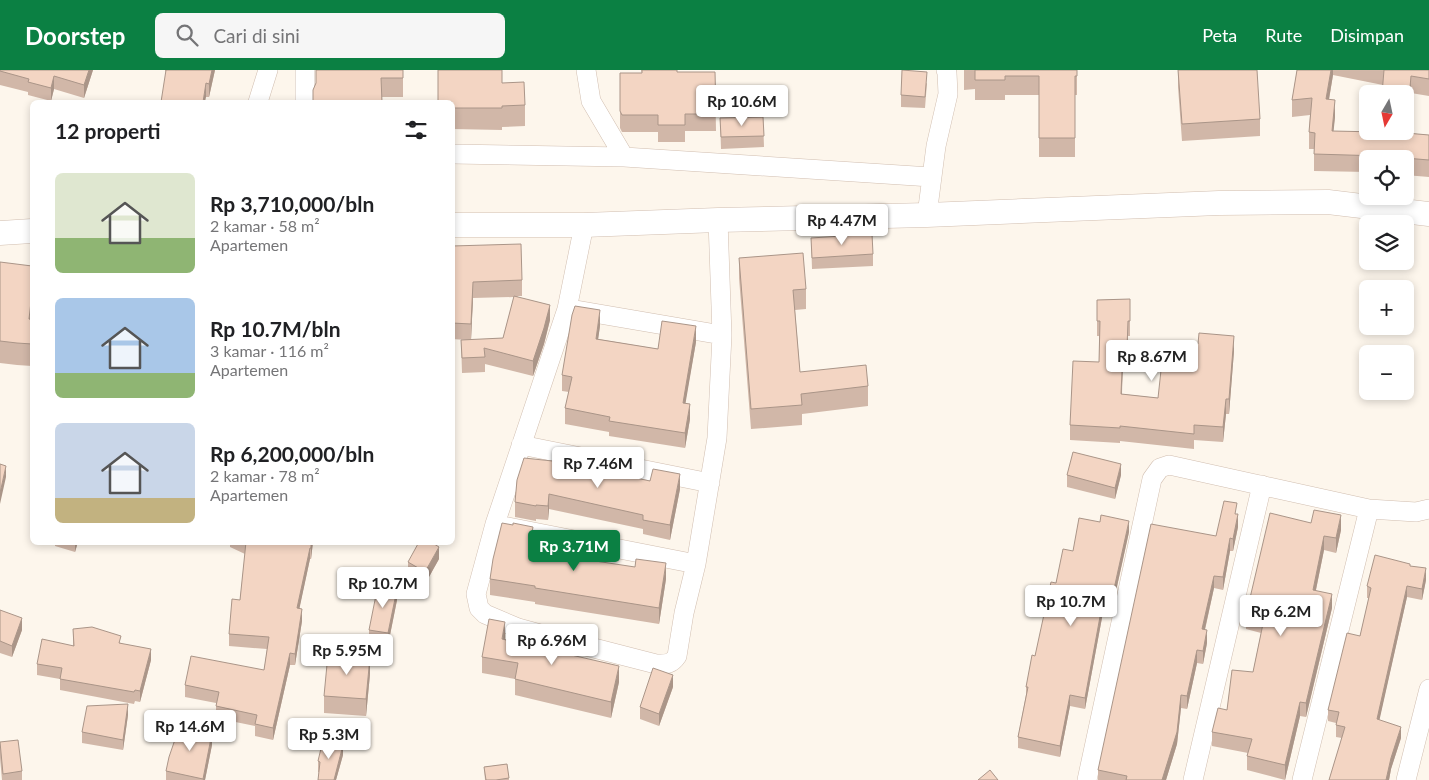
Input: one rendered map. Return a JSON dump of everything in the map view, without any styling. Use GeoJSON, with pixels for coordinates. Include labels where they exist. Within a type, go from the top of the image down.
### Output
{"type":"FeatureCollection","features":[{"type":"Feature","properties":{"kind":"street"},"geometry":{"type":"LineString","coordinates":[[259,100],[268,70]]}},
{"type":"Feature","properties":{"kind":"street"},"geometry":{"type":"LineString","coordinates":[[305,70],[305,100]]}},
{"type":"Feature","properties":{"kind":"street"},"geometry":{"type":"LineString","coordinates":[[586,70],[591,101],[624,157]]}},
{"type":"Feature","properties":{"kind":"street"},"geometry":{"type":"LineString","coordinates":[[927,215],[931,177],[948,94],[946,70]]}},
{"type":"Feature","properties":{"kind":"street"},"geometry":{"type":"LineString","coordinates":[[455,154],[624,157],[931,177]]}},
{"type":"Feature","properties":{"kind":"street"},"geometry":{"type":"LineString","coordinates":[[455,225],[584,225],[927,215],[1220,203],[1328,202],[1429,214]]}},
{"type":"Feature","properties":{"kind":"street"},"geometry":{"type":"LineString","coordinates":[[584,225],[567,308],[488,545],[476,594],[479,608],[485,614],[518,628],[656,664],[667,664],[673,662],[677,656],[684,613],[696,564],[717,438],[722,335],[718,220]]}},
{"type":"Feature","properties":{"kind":"street"},"geometry":{"type":"LineString","coordinates":[[0,233],[30,231]]}},
{"type":"Feature","properties":{"kind":"street"},"geometry":{"type":"LineString","coordinates":[[567,308],[722,335]]}},
{"type":"Feature","properties":{"kind":"street"},"geometry":{"type":"LineString","coordinates":[[521,445],[710,484]]}},
{"type":"Feature","properties":{"kind":"street"},"geometry":{"type":"LineString","coordinates":[[1087,780],[1152,478],[1160,468],[1169,465],[1369,509],[1416,512],[1429,510]]}},
{"type":"Feature","properties":{"kind":"street"},"geometry":{"type":"LineString","coordinates":[[1192,780],[1262,485]]}},
{"type":"Feature","properties":{"kind":"street"},"geometry":{"type":"LineString","coordinates":[[1302,780],[1369,509]]}},
{"type":"Feature","properties":{"kind":"street"},"geometry":{"type":"LineString","coordinates":[[495,524],[696,564]]}},
{"type":"Feature","properties":{"kind":"street"},"geometry":{"type":"LineString","coordinates":[[1406,780],[1429,689]]}},
{"type":"Feature","properties":{"kind":"building"},"geometry":{"type":"Polygon","coordinates":[[[0,70],[89,70],[84,85],[54,76],[51,88],[28,82],[29,79],[0,70]]]}},
{"type":"Feature","properties":{"kind":"building"},"geometry":{"type":"Polygon","coordinates":[[[166,70],[212,70],[209,84],[206,83],[203,100],[161,100],[166,70]]]}},
{"type":"Feature","properties":{"kind":"building"},"geometry":{"type":"Polygon","coordinates":[[[316,70],[403,70],[403,78],[381,78],[382,100],[313,100],[313,90],[316,83],[316,70]]]}},
{"type":"Feature","properties":{"kind":"building"},"geometry":{"type":"Polygon","coordinates":[[[438,70],[502,70],[502,83],[524,82],[525,105],[502,106],[502,108],[455,108],[455,100],[438,100],[438,70]]]}},
{"type":"Feature","properties":{"kind":"building"},"geometry":{"type":"Polygon","coordinates":[[[642,70],[715,72],[716,114],[685,114],[685,125],[658,125],[658,115],[622,115],[620,111],[620,73],[642,73],[642,70]]]}},
{"type":"Feature","properties":{"kind":"building"},"geometry":{"type":"Polygon","coordinates":[[[902,70],[927,72],[925,97],[901,95],[902,70]]]}},
{"type":"Feature","properties":{"kind":"building"},"geometry":{"type":"Polygon","coordinates":[[[975,70],[1077,70],[1077,76],[1075,76],[1075,138],[1039,138],[1039,76],[1005,76],[1005,80],[975,80],[975,70]]]}},
{"type":"Feature","properties":{"kind":"building"},"geometry":{"type":"Polygon","coordinates":[[[1178,70],[1257,70],[1260,119],[1182,124],[1178,70]]]}},
{"type":"Feature","properties":{"kind":"building"},"geometry":{"type":"Polygon","coordinates":[[[1297,70],[1331,70],[1326,99],[1335,100],[1332,131],[1359,132],[1359,140],[1414,140],[1414,134],[1429,135],[1429,160],[1414,159],[1414,150],[1359,150],[1359,155],[1314,154],[1315,133],[1309,132],[1312,98],[1292,100],[1297,70]]]}},
{"type":"Feature","properties":{"kind":"building"},"geometry":{"type":"Polygon","coordinates":[[[1384,70],[1429,70],[1429,79],[1411,76],[1410,85],[1383,85],[1384,70]]]}},
{"type":"Feature","properties":{"kind":"building"},"geometry":{"type":"Polygon","coordinates":[[[763,117],[764,136],[721,137],[720,118],[763,117]]]}},
{"type":"Feature","properties":{"kind":"building"},"geometry":{"type":"Polygon","coordinates":[[[872,234],[873,254],[812,258],[811,238],[872,234]]]}},
{"type":"Feature","properties":{"kind":"building"},"geometry":{"type":"Polygon","coordinates":[[[521,244],[522,280],[473,282],[471,324],[455,323],[455,246],[521,244]]]}},
{"type":"Feature","properties":{"kind":"building"},"geometry":{"type":"Polygon","coordinates":[[[803,253],[806,289],[793,290],[800,372],[866,365],[868,386],[801,394],[802,405],[751,409],[739,258],[803,253]]]}},
{"type":"Feature","properties":{"kind":"building"},"geometry":{"type":"Polygon","coordinates":[[[0,262],[30,266],[30,344],[0,341],[0,262]]]}},
{"type":"Feature","properties":{"kind":"building"},"geometry":{"type":"Polygon","coordinates":[[[514,296],[550,305],[533,361],[484,348],[485,357],[462,358],[461,340],[503,338],[514,296]]]}},
{"type":"Feature","properties":{"kind":"building"},"geometry":{"type":"Polygon","coordinates":[[[1130,299],[1127,348],[1123,348],[1121,394],[1158,398],[1163,352],[1190,355],[1191,344],[1198,344],[1199,333],[1234,336],[1229,399],[1226,399],[1223,427],[1194,425],[1194,434],[1120,426],[1120,428],[1070,425],[1073,361],[1099,362],[1100,321],[1097,321],[1097,300],[1130,299]]]}},
{"type":"Feature","properties":{"kind":"building"},"geometry":{"type":"Polygon","coordinates":[[[575,306],[600,310],[596,339],[658,349],[662,321],[696,326],[683,403],[690,404],[685,433],[609,421],[610,417],[565,408],[572,377],[562,375],[575,306]]]}},
{"type":"Feature","properties":{"kind":"building"},"geometry":{"type":"Polygon","coordinates":[[[1073,452],[1121,464],[1115,488],[1067,475],[1073,452]]]}},
{"type":"Feature","properties":{"kind":"building"},"geometry":{"type":"Polygon","coordinates":[[[524,458],[562,462],[650,481],[653,469],[680,474],[670,525],[643,520],[643,515],[549,494],[548,506],[515,502],[517,480],[524,458]]]}},
{"type":"Feature","properties":{"kind":"building"},"geometry":{"type":"Polygon","coordinates":[[[0,464],[6,466],[0,493],[0,464]]]}},
{"type":"Feature","properties":{"kind":"building"},"geometry":{"type":"Polygon","coordinates":[[[1224,501],[1237,503],[1235,514],[1238,514],[1233,539],[1230,538],[1223,577],[1214,576],[1202,629],[1207,630],[1203,651],[1197,650],[1187,696],[1181,695],[1177,732],[1162,780],[1126,780],[1127,776],[1098,770],[1151,524],[1216,536],[1224,501]]]}},
{"type":"Feature","properties":{"kind":"building"},"geometry":{"type":"Polygon","coordinates":[[[1314,510],[1341,515],[1336,538],[1324,536],[1313,590],[1332,594],[1306,703],[1300,702],[1285,765],[1247,756],[1252,739],[1212,732],[1218,708],[1227,710],[1232,670],[1253,672],[1264,619],[1246,615],[1270,513],[1311,523],[1314,510]]]}},
{"type":"Feature","properties":{"kind":"building"},"geometry":{"type":"Polygon","coordinates":[[[1101,515],[1129,521],[1112,598],[1104,595],[1085,698],[1070,695],[1060,746],[1018,737],[1032,655],[1035,656],[1051,582],[1056,583],[1063,549],[1073,551],[1079,518],[1100,522],[1101,515]]]}},
{"type":"Feature","properties":{"kind":"building"},"geometry":{"type":"Polygon","coordinates":[[[502,523],[533,527],[529,551],[635,567],[636,559],[666,563],[659,608],[490,579],[502,523]]]}},
{"type":"Feature","properties":{"kind":"building"},"geometry":{"type":"Polygon","coordinates":[[[246,545],[311,545],[297,608],[302,609],[295,654],[290,653],[273,728],[255,724],[257,715],[216,706],[219,692],[185,685],[191,656],[264,670],[269,637],[229,634],[232,599],[240,600],[246,545]]]}},
{"type":"Feature","properties":{"kind":"building"},"geometry":{"type":"Polygon","coordinates":[[[417,545],[436,545],[439,547],[425,572],[408,562],[417,545]]]}},
{"type":"Feature","properties":{"kind":"building"},"geometry":{"type":"Polygon","coordinates":[[[1375,555],[1410,564],[1410,566],[1426,568],[1422,589],[1407,586],[1377,719],[1401,727],[1386,780],[1329,780],[1345,727],[1336,725],[1339,712],[1328,710],[1347,633],[1360,636],[1371,588],[1367,586],[1375,555]]]}},
{"type":"Feature","properties":{"kind":"building"},"geometry":{"type":"Polygon","coordinates":[[[378,585],[397,589],[388,633],[369,630],[378,585]]]}},
{"type":"Feature","properties":{"kind":"building"},"geometry":{"type":"Polygon","coordinates":[[[0,610],[22,618],[12,646],[0,641],[0,610]]]}},
{"type":"Feature","properties":{"kind":"building"},"geometry":{"type":"Polygon","coordinates":[[[489,619],[505,622],[502,639],[619,666],[611,702],[515,679],[518,663],[482,657],[489,619]]]}},
{"type":"Feature","properties":{"kind":"building"},"geometry":{"type":"Polygon","coordinates":[[[92,627],[121,636],[119,643],[151,649],[140,691],[135,690],[134,692],[60,679],[62,668],[37,664],[42,639],[74,646],[73,629],[92,627]]]}},
{"type":"Feature","properties":{"kind":"building"},"geometry":{"type":"Polygon","coordinates":[[[328,654],[370,657],[366,699],[324,696],[328,654]]]}},
{"type":"Feature","properties":{"kind":"building"},"geometry":{"type":"Polygon","coordinates":[[[653,668],[673,675],[659,714],[640,707],[653,668]]]}},
{"type":"Feature","properties":{"kind":"building"},"geometry":{"type":"Polygon","coordinates":[[[128,704],[123,740],[82,732],[87,706],[128,704]]]}},
{"type":"Feature","properties":{"kind":"building"},"geometry":{"type":"Polygon","coordinates":[[[181,722],[212,733],[203,779],[166,771],[181,722]]]}},
{"type":"Feature","properties":{"kind":"building"},"geometry":{"type":"Polygon","coordinates":[[[18,740],[22,771],[3,774],[0,742],[18,740]]]}},
{"type":"Feature","properties":{"kind":"building"},"geometry":{"type":"Polygon","coordinates":[[[323,740],[343,745],[334,780],[318,780],[320,762],[318,761],[323,740]]]}},
{"type":"Feature","properties":{"kind":"building"},"geometry":{"type":"Polygon","coordinates":[[[507,764],[509,778],[486,780],[484,767],[507,764]]]}},
{"type":"Feature","properties":{"kind":"building"},"geometry":{"type":"Polygon","coordinates":[[[990,770],[998,780],[978,780],[990,770]]]}}]}
